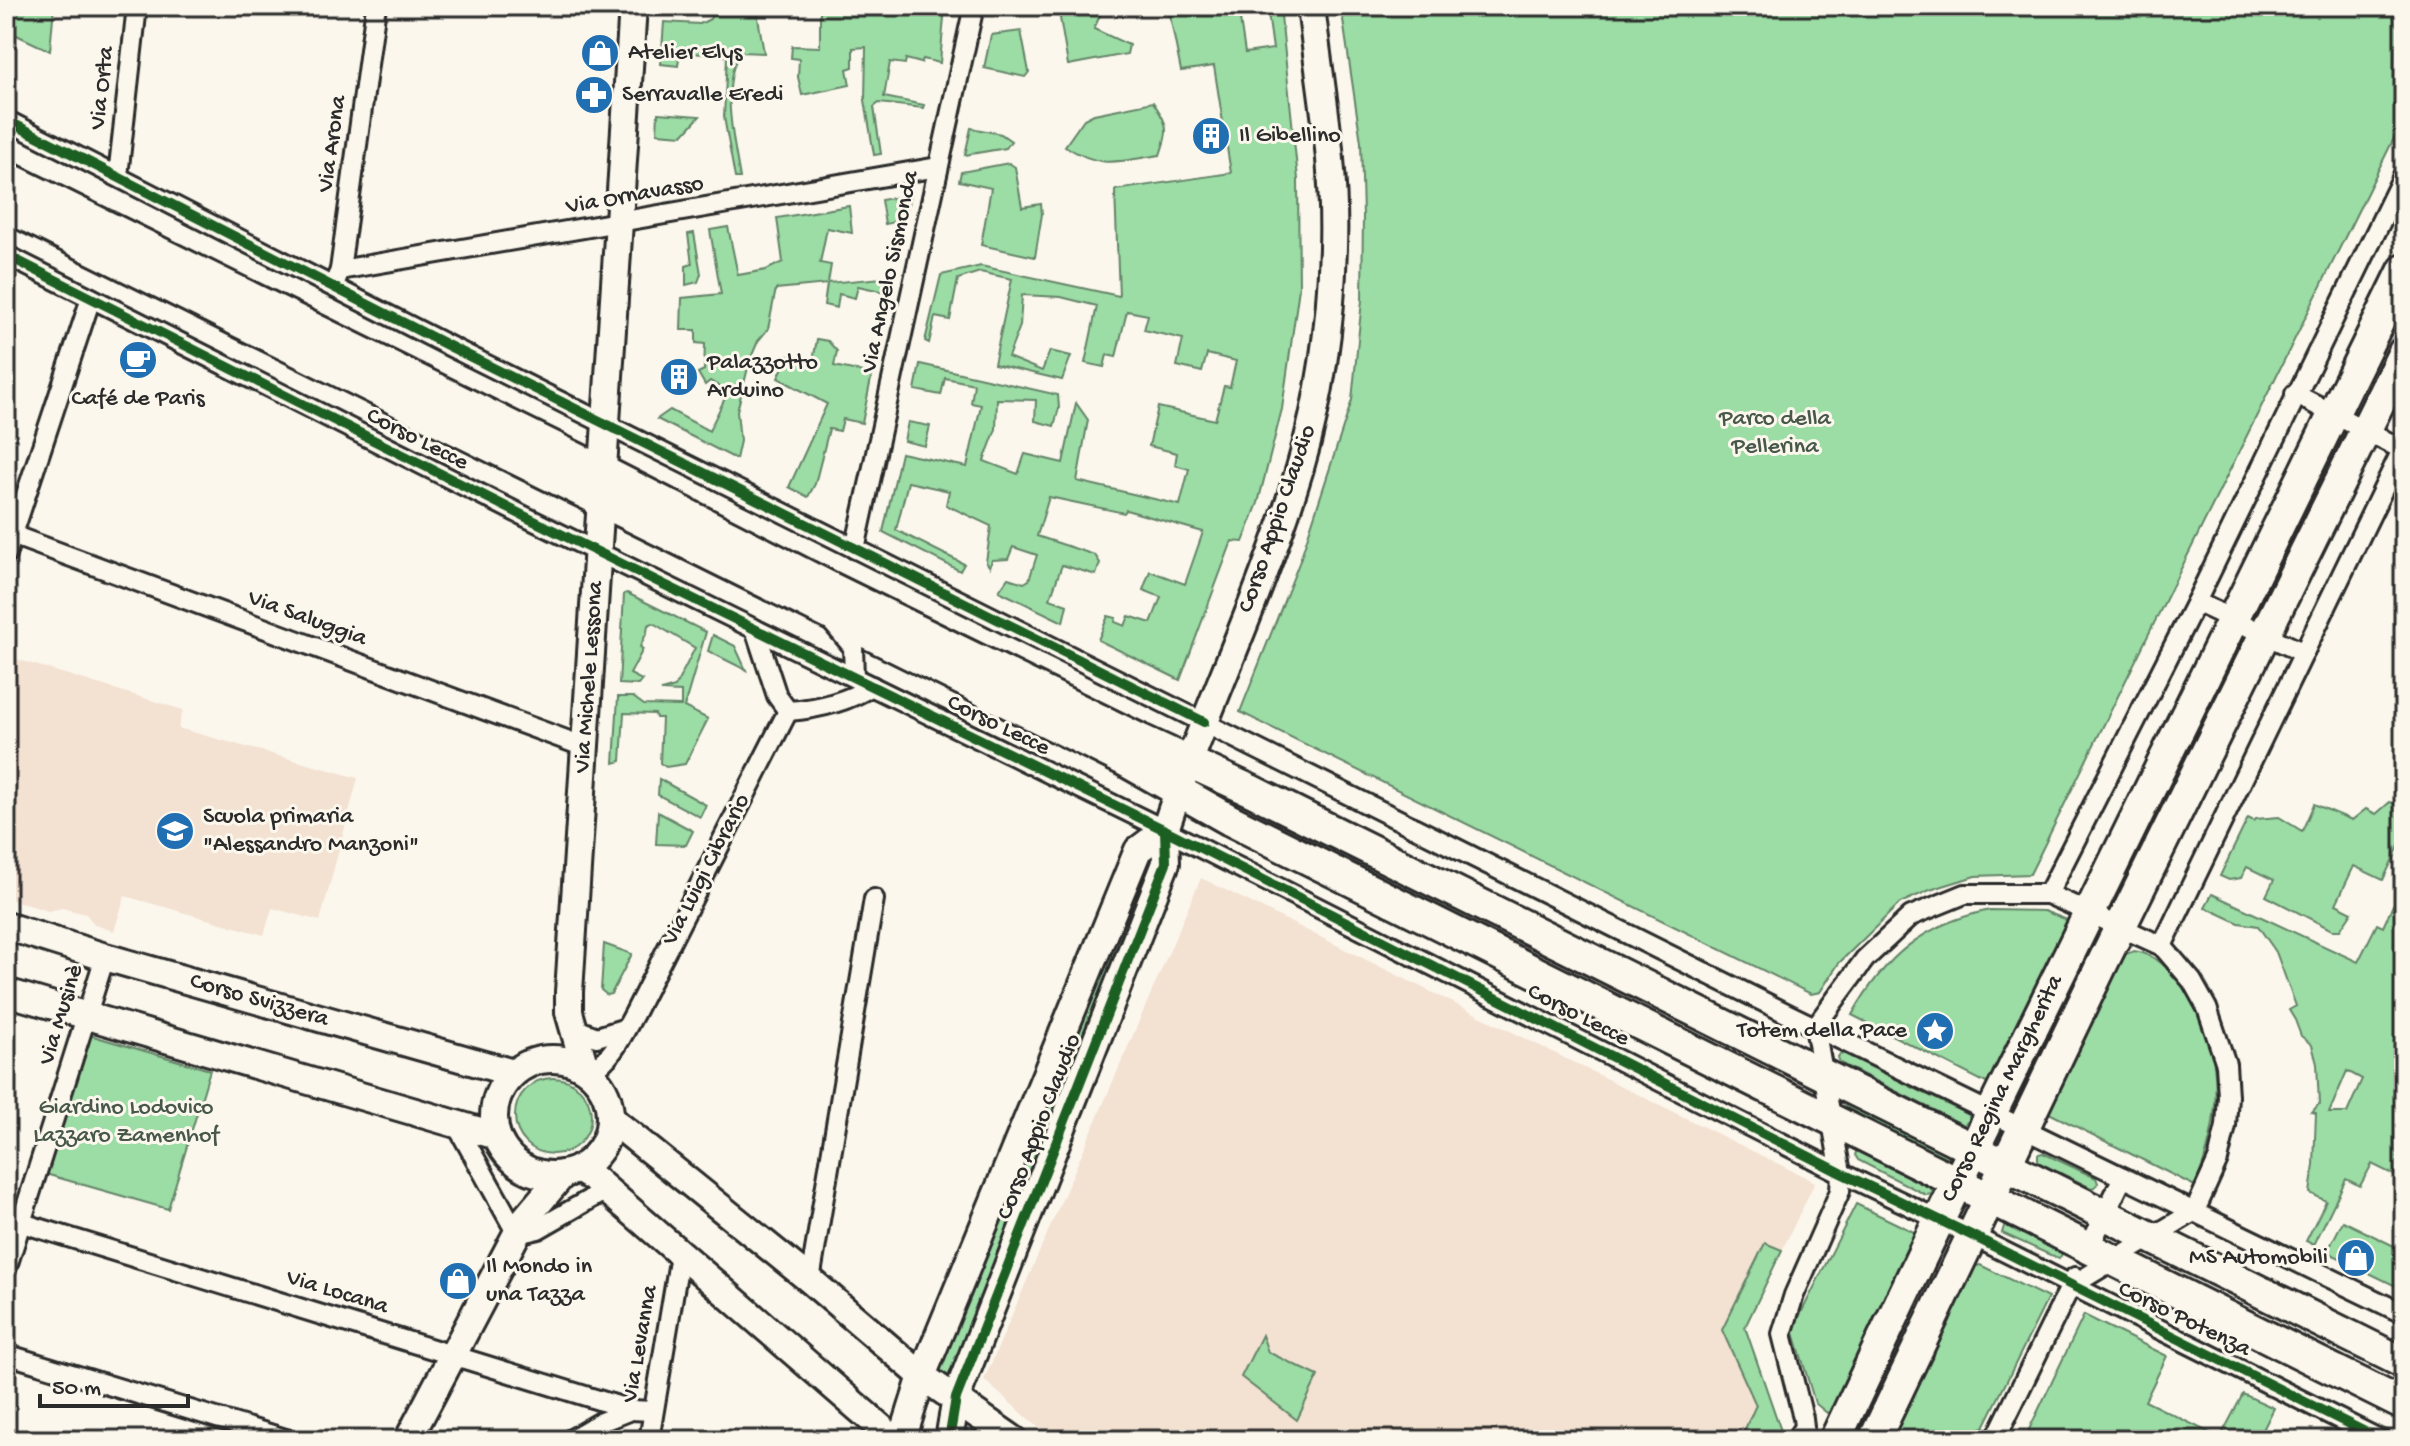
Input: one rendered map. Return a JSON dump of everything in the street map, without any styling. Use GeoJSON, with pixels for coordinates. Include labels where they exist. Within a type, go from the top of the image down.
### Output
{"type":"FeatureCollection","features":[{"type":"Feature","properties":{"kind":"main road","name":"Corso Lecce"},"geometry":{"type":"LineString","coordinates":[[6,177],[602,487],[822,609],[1122,759],[1230,820],[1989,1198]]}},
{"type":"Feature","properties":{"kind":"main road","name":"Corso Lecce"},"geometry":{"type":"LineString","coordinates":[[6,206],[602,487],[845,595],[1267,798],[2006,1164]]}},
{"type":"Feature","properties":{"kind":"main road","name":"Corso Regina Margherita"},"geometry":{"type":"LineString","coordinates":[[1833,1440],[2404,270]]}},
{"type":"Feature","properties":{"kind":"main road","name":"Corso Regina Margherita"},"geometry":{"type":"LineString","coordinates":[[1874,1440],[2023,1127],[2404,352]]}},
{"type":"Feature","properties":{"kind":"main road"},"geometry":{"type":"LineString","coordinates":[[2006,1164],[2404,1363]]}},
{"type":"Feature","properties":{"kind":"main road","name":"Corso Potenza"},"geometry":{"type":"LineString","coordinates":[[1989,1198],[2404,1405]]}},
{"type":"Feature","properties":{"kind":"street","name":"Via Orta"},"geometry":{"type":"LineString","coordinates":[[118,176],[137,6]]}},
{"type":"Feature","properties":{"kind":"street","name":"Via Arona"},"geometry":{"type":"LineString","coordinates":[[336,278],[376,6]]}},
{"type":"Feature","properties":{"kind":"street","name":"Via Michele Lessona"},"geometry":{"type":"LineString","coordinates":[[588,1070],[571,1020],[585,747],[633,6]]}},
{"type":"Feature","properties":{"kind":"street","name":"Via Angelo Sismonda"},"geometry":{"type":"LineString","coordinates":[[855,549],[974,6]]}},
{"type":"Feature","properties":{"kind":"street","name":"Corso Appio Claudio"},"geometry":{"type":"LineString","coordinates":[[949,1440],[956,1398],[1166,863],[1165,830],[1178,791],[1300,468],[1324,356],[1334,246],[1332,189],[1311,6]]}},
{"type":"Feature","properties":{"kind":"street"},"geometry":{"type":"LineString","coordinates":[[6,120],[336,278],[608,424],[855,549],[1815,1027],[2404,1314]]}},
{"type":"Feature","properties":{"kind":"street","name":"Via Ornavasso"},"geometry":{"type":"LineString","coordinates":[[336,278],[620,222],[938,167]]}},
{"type":"Feature","properties":{"kind":"street"},"geometry":{"type":"LineString","coordinates":[[2048,894],[2196,602],[2404,174]]}},
{"type":"Feature","properties":{"kind":"street","name":"Corso Lecce"},"geometry":{"type":"LineString","coordinates":[[6,255],[598,552],[1165,830],[1841,1173],[1971,1235]]}},
{"type":"Feature","properties":{"kind":"street"},"geometry":{"type":"LineString","coordinates":[[6,555],[91,298]]}},
{"type":"Feature","properties":{"kind":"street"},"geometry":{"type":"LineString","coordinates":[[2162,946],[2403,448],[2295,394]]}},
{"type":"Feature","properties":{"kind":"street","name":"Via Saluggia"},"geometry":{"type":"LineString","coordinates":[[12,535],[585,747]]}},
{"type":"Feature","properties":{"kind":"street"},"geometry":{"type":"LineString","coordinates":[[2196,602],[2304,653]]}},
{"type":"Feature","properties":{"kind":"street","name":"Corso Lecce"},"geometry":{"type":"LineString","coordinates":[[822,609],[853,647],[854,677]]}},
{"type":"Feature","properties":{"kind":"street"},"geometry":{"type":"LineString","coordinates":[[755,629],[777,696],[788,711],[811,709],[853,697],[872,686]]}},
{"type":"Feature","properties":{"kind":"street","name":"Via Luigi Cibrario"},"geometry":{"type":"LineString","coordinates":[[588,1070],[604,1064],[626,1028],[788,711]]}},
{"type":"Feature","properties":{"kind":"street","name":"Corso Appio Claudio"},"geometry":{"type":"LineString","coordinates":[[902,1440],[922,1376],[1138,850],[1165,830]]}},
{"type":"Feature","properties":{"kind":"street"},"geometry":{"type":"LineString","coordinates":[[1815,1027],[1865,959],[1911,916],[1965,894],[2048,894],[2121,926],[2162,946],[2192,981],[2207,1008],[2226,1064],[2226,1126],[2218,1160],[2195,1211],[2153,1237],[2100,1254],[2071,1286],[1995,1440]]}},
{"type":"Feature","properties":{"kind":"street"},"geometry":{"type":"LineString","coordinates":[[810,1280],[874,899]]}},
{"type":"Feature","properties":{"kind":"street","name":"Corso Svizzera"},"geometry":{"type":"LineString","coordinates":[[6,926],[513,1073]]}},
{"type":"Feature","properties":{"kind":"street","name":"Via Musinè"},"geometry":{"type":"LineString","coordinates":[[6,1270],[14,1221],[88,1017],[105,957]]}},
{"type":"Feature","properties":{"kind":"street"},"geometry":{"type":"LineString","coordinates":[[6,992],[497,1136]]}},
{"type":"Feature","properties":{"kind":"street"},"geometry":{"type":"LineString","coordinates":[[571,1020],[597,1037],[626,1028]]}},
{"type":"Feature","properties":{"kind":"street","name":"Via Michele Lessona"},"geometry":{"type":"LineString","coordinates":[[540,1059],[571,1020]]}},
{"type":"Feature","properties":{"kind":"street","name":"Corso Regina Margherita"},"geometry":{"type":"LineString","coordinates":[[1815,1027],[1841,1173],[1840,1191],[1794,1295],[1782,1334],[1800,1433],[1833,1440]]}},
{"type":"Feature","properties":{"kind":"street"},"geometry":{"type":"LineString","coordinates":[[408,1440],[520,1227],[571,1172],[591,1161],[602,1149],[611,1119],[606,1093],[588,1070],[571,1061],[540,1059],[513,1073],[502,1086],[494,1119],[504,1151],[516,1163],[531,1171],[547,1175],[571,1172],[606,1190],[895,1440]]}},
{"type":"Feature","properties":{"kind":"street"},"geometry":{"type":"LineString","coordinates":[[611,1119],[810,1280],[922,1376],[1014,1440]]}},
{"type":"Feature","properties":{"kind":"street"},"geometry":{"type":"LineString","coordinates":[[456,1124],[520,1227]]}},
{"type":"Feature","properties":{"kind":"street"},"geometry":{"type":"LineString","coordinates":[[516,1163],[520,1227]]}},
{"type":"Feature","properties":{"kind":"street"},"geometry":{"type":"LineString","coordinates":[[2100,1254],[2105,1213],[2123,1177]]}},
{"type":"Feature","properties":{"kind":"street"},"geometry":{"type":"LineString","coordinates":[[520,1227],[538,1229],[606,1190]]}},
{"type":"Feature","properties":{"kind":"street","name":"Via Locana"},"geometry":{"type":"LineString","coordinates":[[14,1221],[631,1410],[653,1411]]}},
{"type":"Feature","properties":{"kind":"street","name":"Corso Potenza"},"geometry":{"type":"LineString","coordinates":[[1971,1235],[2381,1440]]}},
{"type":"Feature","properties":{"kind":"street","name":"Via Levanna"},"geometry":{"type":"LineString","coordinates":[[649,1440],[680,1255]]}},
{"type":"Feature","properties":{"kind":"street"},"geometry":{"type":"LineString","coordinates":[[6,1354],[229,1431],[289,1440]]}},
{"type":"Feature","properties":{"kind":"street"},"geometry":{"type":"LineString","coordinates":[[570,1440],[601,1422],[631,1410]]}},
{"type":"Feature","properties":{"kind":"shaded area","name":"Scuola primaria \"Alessandro Manzoni\""},"geometry":{"type":"Polygon","coordinates":[[[6,656],[183,710],[178,728],[358,778],[320,921],[272,908],[264,935],[125,896],[114,931],[95,925],[86,914],[62,908],[48,911],[6,898],[6,656]]]}},
{"type":"Feature","properties":{"kind":"shaded area"},"geometry":{"type":"Polygon","coordinates":[[[1201,878],[1815,1182],[1745,1327],[1781,1431],[1776,1440],[1053,1440],[984,1380],[1201,878]]]}},
{"type":"Feature","properties":{"kind":"green space"},"geometry":{"type":"Polygon","coordinates":[[[6,6],[54,6],[50,51],[6,30],[6,6]]]}},
{"type":"Feature","properties":{"kind":"green space"},"geometry":{"type":"Polygon","coordinates":[[[715,6],[756,6],[764,53],[740,52],[731,81],[730,114],[740,178],[735,178],[724,117],[727,56],[680,52],[678,66],[661,64],[664,22],[700,24],[710,19],[715,6]]]}},
{"type":"Feature","properties":{"kind":"green space"},"geometry":{"type":"Polygon","coordinates":[[[820,6],[945,6],[940,63],[923,59],[921,63],[906,59],[905,64],[890,62],[884,97],[924,105],[923,108],[879,103],[874,107],[881,154],[874,155],[865,100],[866,47],[853,48],[853,67],[847,69],[850,85],[802,95],[798,77],[799,59],[791,58],[792,46],[820,47],[820,6]]]}},
{"type":"Feature","properties":{"kind":"green space"},"geometry":{"type":"Polygon","coordinates":[[[1048,6],[1104,6],[1094,29],[1129,45],[1127,54],[1068,65],[1059,12],[1046,13],[1048,6]]]}},
{"type":"Feature","properties":{"kind":"green space"},"geometry":{"type":"Polygon","coordinates":[[[1168,6],[1238,6],[1245,53],[1273,49],[1267,6],[1280,6],[1298,179],[1299,288],[1282,409],[1258,503],[1243,542],[1232,541],[1180,680],[1098,640],[1108,616],[1125,626],[1129,616],[1151,623],[1161,597],[1143,590],[1150,571],[1185,584],[1203,532],[1126,510],[1124,513],[1049,497],[1037,536],[1095,555],[1100,563],[1096,575],[1062,565],[1050,599],[1067,605],[1063,622],[999,591],[1008,578],[1024,583],[1029,580],[1037,555],[1013,547],[1008,559],[992,560],[990,567],[986,562],[991,526],[946,505],[949,491],[908,482],[896,530],[964,564],[960,571],[883,532],[901,453],[967,467],[981,405],[971,403],[974,384],[945,378],[941,395],[915,390],[920,364],[1058,395],[1059,408],[1054,426],[1035,421],[1036,400],[997,399],[996,429],[984,461],[1018,474],[1025,454],[1063,463],[1076,403],[1088,420],[1077,481],[1180,505],[1189,469],[1175,465],[1177,453],[1149,446],[1158,407],[1215,420],[1224,386],[1230,387],[1236,361],[1207,354],[1202,372],[1177,366],[1183,339],[1144,330],[1148,315],[1127,311],[1116,357],[1107,355],[1104,367],[1085,363],[1097,306],[1061,297],[1022,295],[1020,326],[1008,357],[1042,371],[1050,351],[1071,356],[1062,380],[994,364],[1012,279],[980,272],[958,279],[950,320],[935,317],[929,343],[925,341],[941,275],[981,266],[1119,296],[1115,190],[1231,173],[1214,66],[1181,71],[1168,6]]]}},
{"type":"Feature","properties":{"kind":"green space","name":"Parco della Pellerina"},"geometry":{"type":"Polygon","coordinates":[[[1341,6],[2404,6],[2404,118],[2030,874],[1975,876],[1900,903],[1839,963],[1820,992],[1811,994],[1240,712],[1299,563],[1352,400],[1362,300],[1361,142],[1341,6]]]}},
{"type":"Feature","properties":{"kind":"green space"},"geometry":{"type":"Polygon","coordinates":[[[1021,31],[1029,72],[1025,77],[984,68],[991,35],[1021,31]]]}},
{"type":"Feature","properties":{"kind":"green space"},"geometry":{"type":"Polygon","coordinates":[[[1153,102],[1166,127],[1160,155],[1111,162],[1078,154],[1065,146],[1084,119],[1094,114],[1153,102]]]}},
{"type":"Feature","properties":{"kind":"green space"},"geometry":{"type":"Polygon","coordinates":[[[658,113],[700,116],[683,135],[657,133],[658,113]]]}},
{"type":"Feature","properties":{"kind":"green space"},"geometry":{"type":"Polygon","coordinates":[[[971,128],[1001,134],[1011,141],[1006,148],[965,155],[971,128]]]}},
{"type":"Feature","properties":{"kind":"green space"},"geometry":{"type":"Polygon","coordinates":[[[1009,163],[1015,167],[1022,207],[1041,204],[1035,257],[981,245],[991,188],[959,181],[961,172],[1009,163]]]}},
{"type":"Feature","properties":{"kind":"green space"},"geometry":{"type":"Polygon","coordinates":[[[910,195],[905,220],[885,224],[881,200],[910,195]]]}},
{"type":"Feature","properties":{"kind":"green space"},"geometry":{"type":"Polygon","coordinates":[[[849,206],[852,233],[827,228],[820,263],[831,265],[828,283],[893,277],[890,293],[858,286],[855,298],[839,294],[837,308],[824,305],[827,284],[776,289],[768,329],[758,341],[750,360],[737,411],[740,441],[736,459],[657,419],[670,410],[709,431],[728,392],[710,381],[705,385],[698,373],[704,370],[705,344],[696,343],[696,330],[681,330],[682,298],[721,294],[710,230],[728,227],[738,275],[766,270],[783,262],[777,218],[849,206]]]}},
{"type":"Feature","properties":{"kind":"green space"},"geometry":{"type":"Polygon","coordinates":[[[694,233],[701,274],[698,282],[686,285],[686,266],[692,264],[688,234],[694,233]]]}},
{"type":"Feature","properties":{"kind":"green space"},"geometry":{"type":"Polygon","coordinates":[[[817,339],[828,341],[837,351],[834,366],[872,374],[862,423],[843,419],[840,431],[829,429],[815,484],[808,497],[789,487],[827,404],[778,378],[788,356],[812,366],[817,339]]]}},
{"type":"Feature","properties":{"kind":"green space"},"geometry":{"type":"Polygon","coordinates":[[[908,422],[930,426],[925,446],[904,441],[908,422]]]}},
{"type":"Feature","properties":{"kind":"green space"},"geometry":{"type":"Polygon","coordinates":[[[624,594],[706,632],[684,707],[708,719],[685,764],[666,767],[660,763],[662,718],[656,718],[655,714],[624,713],[621,761],[614,763],[618,697],[633,697],[644,705],[681,706],[681,692],[661,691],[675,687],[695,648],[653,623],[648,625],[640,647],[643,649],[630,674],[642,680],[638,685],[619,684],[624,594]]]}},
{"type":"Feature","properties":{"kind":"green space"},"geometry":{"type":"Polygon","coordinates":[[[713,635],[735,646],[746,670],[708,651],[713,635]]]}},
{"type":"Feature","properties":{"kind":"green space"},"geometry":{"type":"Polygon","coordinates":[[[659,779],[706,805],[700,817],[658,795],[659,779]]]}},
{"type":"Feature","properties":{"kind":"green space"},"geometry":{"type":"Polygon","coordinates":[[[2390,802],[2404,808],[2404,836],[2383,880],[2354,866],[2336,904],[2352,912],[2340,930],[2332,930],[2266,896],[2274,880],[2247,867],[2241,878],[2229,880],[2220,876],[2248,818],[2254,821],[2279,817],[2302,831],[2314,804],[2352,820],[2366,809],[2376,814],[2390,802]]]}},
{"type":"Feature","properties":{"kind":"green space"},"geometry":{"type":"Polygon","coordinates":[[[658,812],[693,831],[686,845],[656,844],[658,812]]]}},
{"type":"Feature","properties":{"kind":"green space"},"geometry":{"type":"Polygon","coordinates":[[[1151,841],[1158,844],[1108,968],[1109,991],[952,1378],[937,1372],[1151,841]]]}},
{"type":"Feature","properties":{"kind":"green space"},"geometry":{"type":"Polygon","coordinates":[[[2212,894],[2358,962],[2377,924],[2383,927],[2393,905],[2404,911],[2401,943],[2404,961],[2404,1180],[2372,1164],[2360,1186],[2346,1179],[2314,1245],[2306,1241],[2326,1201],[2310,1193],[2316,1113],[2312,1112],[2319,1104],[2317,1064],[2312,1045],[2301,1036],[2289,1010],[2296,1006],[2276,952],[2258,926],[2239,923],[2205,907],[2212,894]],[[2347,1071],[2329,1113],[2347,1113],[2362,1079],[2347,1071]]]}},
{"type":"Feature","properties":{"kind":"green space"},"geometry":{"type":"Polygon","coordinates":[[[1990,910],[2044,911],[2065,919],[2067,924],[1990,1085],[1852,1015],[1878,976],[1908,946],[1945,924],[1990,910]]]}},
{"type":"Feature","properties":{"kind":"green space"},"geometry":{"type":"Polygon","coordinates":[[[604,944],[632,954],[611,994],[607,995],[601,990],[604,944]]]}},
{"type":"Feature","properties":{"kind":"green space"},"geometry":{"type":"Polygon","coordinates":[[[2134,951],[2155,959],[2172,974],[2197,1009],[2207,1033],[2216,1084],[2215,1110],[2211,1135],[2195,1186],[2047,1112],[2123,955],[2134,951]]]}},
{"type":"Feature","properties":{"kind":"green space","name":"Giardino Lodovico Lazzaro Zamenhof"},"geometry":{"type":"Polygon","coordinates":[[[86,1034],[210,1070],[168,1209],[42,1173],[86,1034]]]}},
{"type":"Feature","properties":{"kind":"green space"},"geometry":{"type":"Polygon","coordinates":[[[1840,1054],[1969,1115],[1969,1121],[1963,1125],[1840,1063],[1840,1054]]]}},
{"type":"Feature","properties":{"kind":"green space"},"geometry":{"type":"Polygon","coordinates":[[[553,1078],[568,1081],[580,1089],[588,1101],[591,1116],[588,1131],[580,1143],[568,1151],[553,1154],[538,1151],[526,1143],[518,1131],[515,1116],[518,1101],[526,1089],[538,1081],[553,1078]]]}},
{"type":"Feature","properties":{"kind":"green space"},"geometry":{"type":"Polygon","coordinates":[[[1845,1104],[1949,1153],[1950,1157],[1946,1158],[1846,1108],[1845,1104]]]}},
{"type":"Feature","properties":{"kind":"green space"},"geometry":{"type":"Polygon","coordinates":[[[1857,1150],[1933,1185],[1932,1194],[1926,1195],[1858,1160],[1855,1155],[1857,1150]]]}},
{"type":"Feature","properties":{"kind":"green space"},"geometry":{"type":"Polygon","coordinates":[[[2043,1153],[2096,1178],[2098,1183],[2091,1188],[2038,1162],[2038,1154],[2043,1153]]]}},
{"type":"Feature","properties":{"kind":"green space"},"geometry":{"type":"Polygon","coordinates":[[[1856,1204],[1918,1234],[1835,1407],[1827,1413],[1815,1403],[1793,1329],[1856,1204]]]}},
{"type":"Feature","properties":{"kind":"green space"},"geometry":{"type":"Polygon","coordinates":[[[2343,1221],[2400,1249],[2404,1244],[2404,1290],[2363,1270],[2362,1265],[2352,1260],[2348,1262],[2327,1252],[2343,1221]]]}},
{"type":"Feature","properties":{"kind":"green space"},"geometry":{"type":"Polygon","coordinates":[[[2005,1223],[2061,1249],[2059,1259],[2002,1233],[2005,1223]]]}},
{"type":"Feature","properties":{"kind":"green space"},"geometry":{"type":"Polygon","coordinates":[[[1765,1243],[1782,1250],[1745,1327],[1781,1431],[1776,1440],[1740,1440],[1756,1405],[1722,1330],[1765,1243]]]}},
{"type":"Feature","properties":{"kind":"green space"},"geometry":{"type":"Polygon","coordinates":[[[1980,1265],[2048,1298],[1984,1427],[1946,1440],[1892,1440],[1973,1267],[1980,1265]]]}},
{"type":"Feature","properties":{"kind":"green space"},"geometry":{"type":"Polygon","coordinates":[[[2084,1315],[2167,1356],[2145,1401],[2220,1438],[2243,1394],[2274,1408],[2258,1440],[2125,1440],[2104,1430],[2099,1440],[2024,1440],[2084,1315]]]}},
{"type":"Feature","properties":{"kind":"green space"},"geometry":{"type":"Polygon","coordinates":[[[1262,1335],[1268,1352],[1318,1376],[1297,1420],[1241,1377],[1262,1335]]]}},
{"type":"Feature","properties":{"kind":"cycle path"},"geometry":{"type":"LineString","coordinates":[[6,120],[449,346],[1204,722]]}},
{"type":"Feature","properties":{"kind":"cycle path"},"geometry":{"type":"LineString","coordinates":[[6,255],[526,517],[1165,830],[1841,1173],[2381,1440]]}},
{"type":"Feature","properties":{"kind":"cycle path"},"geometry":{"type":"LineString","coordinates":[[949,1440],[956,1398],[1166,863],[1165,830]]}},
{"type":"Feature","properties":{"kind":"place","name":"Atelier Elys"},"geometry":{"type":"Point","coordinates":[600,53]}},
{"type":"Feature","properties":{"kind":"place","name":"Serravalle Eredi"},"geometry":{"type":"Point","coordinates":[594,95]}},
{"type":"Feature","properties":{"kind":"place","name":"Il Gibellino"},"geometry":{"type":"Point","coordinates":[1211,136]}},
{"type":"Feature","properties":{"kind":"place","name":"Café de Paris"},"geometry":{"type":"Point","coordinates":[138,360]}},
{"type":"Feature","properties":{"kind":"place","name":"Palazzotto Arduino"},"geometry":{"type":"Point","coordinates":[679,377]}},
{"type":"Feature","properties":{"kind":"place","name":"Scuola primaria \"Alessandro Manzoni\""},"geometry":{"type":"Point","coordinates":[175,831]}},
{"type":"Feature","properties":{"kind":"place","name":"Totem della Pace"},"geometry":{"type":"Point","coordinates":[1935,1031]}},
{"type":"Feature","properties":{"kind":"place","name":"MS Automobili"},"geometry":{"type":"Point","coordinates":[2356,1258]}},
{"type":"Feature","properties":{"kind":"place","name":"Il Mondo in una Tazza"},"geometry":{"type":"Point","coordinates":[458,1281]}}]}
